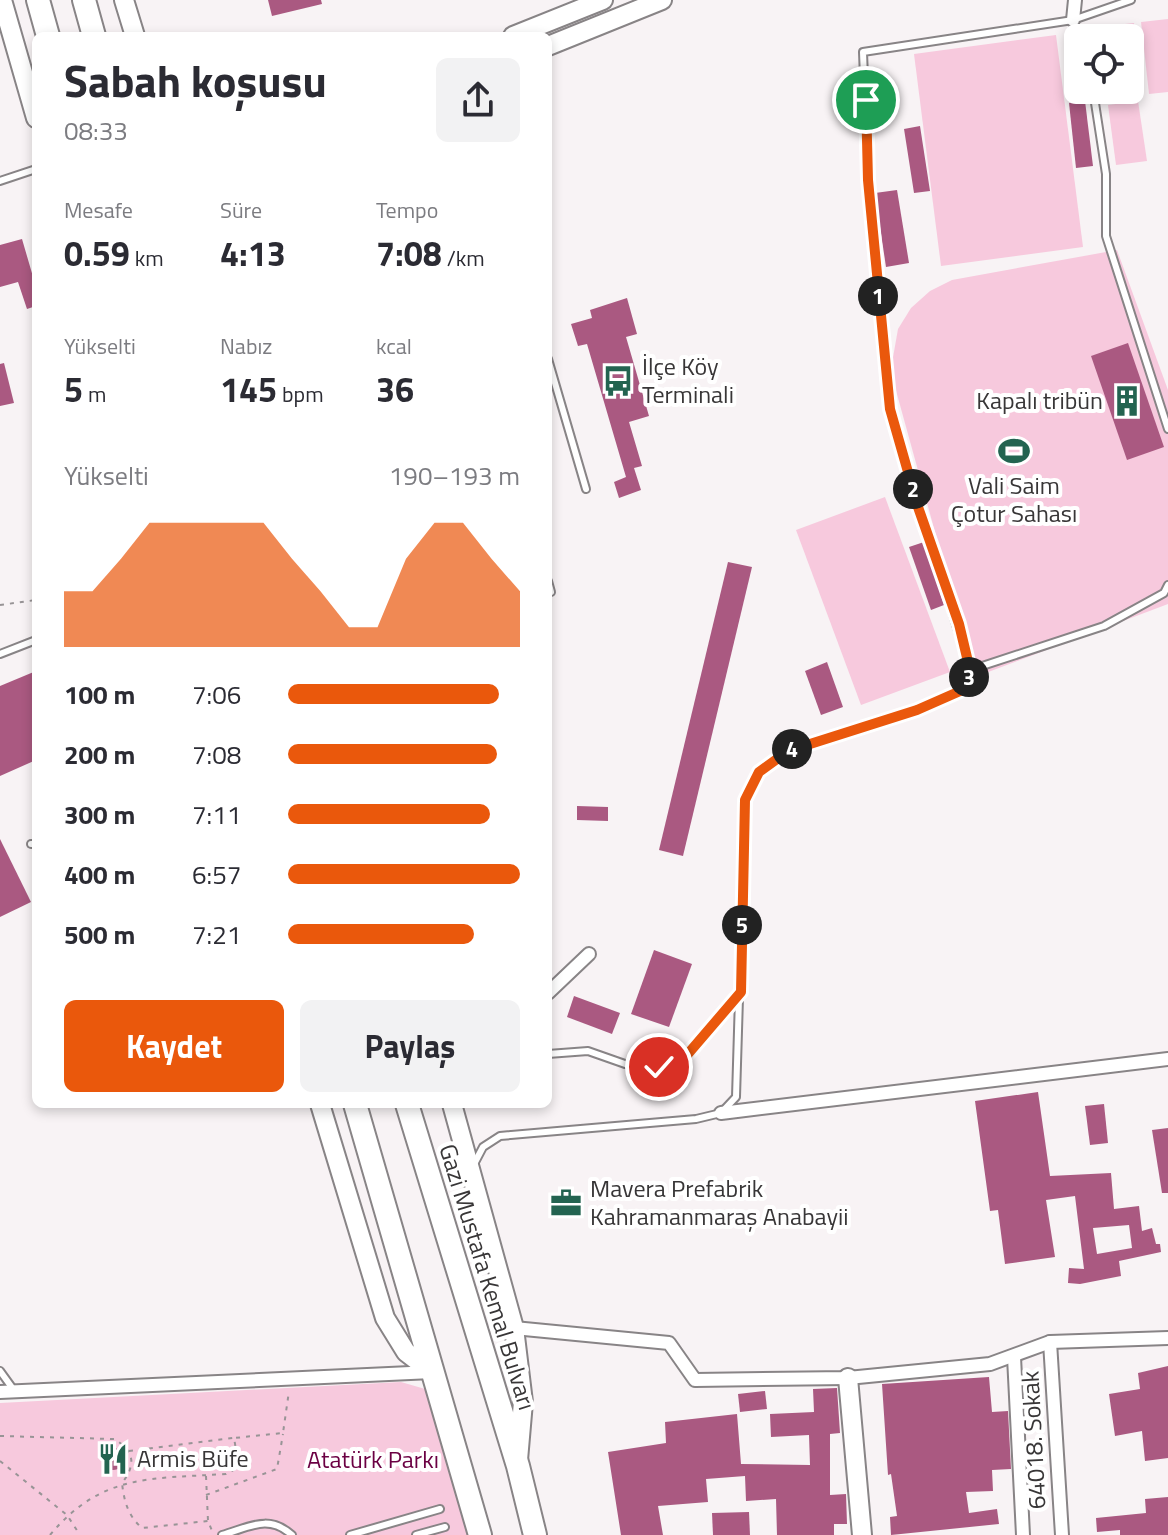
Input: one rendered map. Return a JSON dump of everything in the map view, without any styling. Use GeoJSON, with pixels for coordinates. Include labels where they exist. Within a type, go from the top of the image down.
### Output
{"type":"FeatureCollection","features":[{"type":"Feature","properties":{"kind":"highway"},"geometry":{"type":"LineString","coordinates":[[38,0],[47,32]]}},
{"type":"Feature","properties":{"kind":"highway"},"geometry":{"type":"LineString","coordinates":[[84,0],[93,32]]}},
{"type":"Feature","properties":{"kind":"highway"},"geometry":{"type":"LineString","coordinates":[[356,1108],[480,1535]]}},
{"type":"Feature","properties":{"kind":"highway","name":"Gazi Mustafa Kemal Bulvarı"},"geometry":{"type":"LineString","coordinates":[[408,1108],[518,1466],[535,1535]]}},
{"type":"Feature","properties":{"kind":"street"},"geometry":{"type":"LineString","coordinates":[[2,0],[6,33],[32,107]]}},
{"type":"Feature","properties":{"kind":"street"},"geometry":{"type":"LineString","coordinates":[[124,0],[134,32]]}},
{"type":"Feature","properties":{"kind":"street"},"geometry":{"type":"LineString","coordinates":[[523,32],[603,0]]}},
{"type":"Feature","properties":{"kind":"street"},"geometry":{"type":"LineString","coordinates":[[552,44],[662,0]]}},
{"type":"Feature","properties":{"kind":"street"},"geometry":{"type":"LineString","coordinates":[[1073,20],[1075,0]]}},
{"type":"Feature","properties":{"kind":"street"},"geometry":{"type":"LineString","coordinates":[[552,989],[589,954]]}},
{"type":"Feature","properties":{"kind":"street"},"geometry":{"type":"LineString","coordinates":[[721,1113],[1168,1059]]}},
{"type":"Feature","properties":{"kind":"street"},"geometry":{"type":"LineString","coordinates":[[321,1108],[385,1318],[406,1352],[432,1372]]}},
{"type":"Feature","properties":{"kind":"street","name":"Gazi Mustafa Kemal Bulvarı"},"geometry":{"type":"LineString","coordinates":[[453,1108],[514,1328],[523,1402],[518,1466]]}},
{"type":"Feature","properties":{"kind":"street"},"geometry":{"type":"LineString","coordinates":[[514,1328],[669,1343],[695,1380],[848,1378],[990,1364],[1050,1342],[1168,1338]]}},
{"type":"Feature","properties":{"kind":"street","name":"64018. Sokak"},"geometry":{"type":"LineString","coordinates":[[1050,1342],[1062,1535]]}},
{"type":"Feature","properties":{"kind":"street"},"geometry":{"type":"LineString","coordinates":[[1014,1357],[1023,1535]]}},
{"type":"Feature","properties":{"kind":"street"},"geometry":{"type":"LineString","coordinates":[[0,1392],[432,1372]]}},
{"type":"Feature","properties":{"kind":"street"},"geometry":{"type":"LineString","coordinates":[[848,1378],[862,1535]]}},
{"type":"Feature","properties":{"kind":"lane"},"geometry":{"type":"LineString","coordinates":[[472,1167],[483,1147],[500,1136],[696,1119],[721,1113],[736,1097],[745,800],[759,772],[788,751],[917,710],[967,688],[970,670],[890,409],[868,180],[863,52],[1073,20],[1131,0]]}},
{"type":"Feature","properties":{"kind":"lane"},"geometry":{"type":"LineString","coordinates":[[1073,20],[1074,24]]}},
{"type":"Feature","properties":{"kind":"lane"},"geometry":{"type":"LineString","coordinates":[[1095,104],[1106,174],[1106,236],[1168,429]]}},
{"type":"Feature","properties":{"kind":"lane"},"geometry":{"type":"LineString","coordinates":[[0,181],[32,170]]}},
{"type":"Feature","properties":{"kind":"lane"},"geometry":{"type":"LineString","coordinates":[[552,373],[586,489]]}},
{"type":"Feature","properties":{"kind":"lane"},"geometry":{"type":"LineString","coordinates":[[970,670],[1104,626],[1164,593],[1168,585]]}},
{"type":"Feature","properties":{"kind":"lane"},"geometry":{"type":"LineString","coordinates":[[0,654],[32,642]]}},
{"type":"Feature","properties":{"kind":"lane"},"geometry":{"type":"LineString","coordinates":[[552,1054],[588,1051],[625,1064],[659,1067],[687,1055],[741,992]]}},
{"type":"Feature","properties":{"kind":"lane"},"geometry":{"type":"LineString","coordinates":[[0,1371],[15,1392]]}},
{"type":"Feature","properties":{"kind":"lane"},"geometry":{"type":"LineString","coordinates":[[350,1535],[440,1509]]}},
{"type":"Feature","properties":{"kind":"lane"},"geometry":{"type":"LineString","coordinates":[[222,1535],[268,1521],[282,1525],[292,1535]]}},
{"type":"Feature","properties":{"kind":"lane"},"geometry":{"type":"LineString","coordinates":[[416,1535],[445,1527]]}},
{"type":"Feature","properties":{"kind":"path"},"geometry":{"type":"LineString","coordinates":[[0,605],[32,601]]}},
{"type":"Feature","properties":{"kind":"path"},"geometry":{"type":"LineString","coordinates":[[206,1495],[277,1469],[291,1378]]}},
{"type":"Feature","properties":{"kind":"path"},"geometry":{"type":"LineString","coordinates":[[129,1451],[283,1433]]}},
{"type":"Feature","properties":{"kind":"path"},"geometry":{"type":"LineString","coordinates":[[0,1436],[114,1439],[129,1451],[132,1470],[122,1483],[126,1507],[142,1528],[208,1521]]}},
{"type":"Feature","properties":{"kind":"path"},"geometry":{"type":"LineString","coordinates":[[50,1535],[67,1515],[110,1487],[136,1479],[226,1474],[239,1467],[234,1438]]}},
{"type":"Feature","properties":{"kind":"path"},"geometry":{"type":"LineString","coordinates":[[0,1461],[67,1515],[80,1535]]}},
{"type":"Feature","properties":{"kind":"path"},"geometry":{"type":"LineString","coordinates":[[206,1475],[208,1521],[214,1535]]}},
{"type":"Feature","properties":{"kind":"green space"},"geometry":{"type":"Polygon","coordinates":[[[1168,19],[1168,92],[1149,94],[1144,24],[1141,22],[1168,19]]]}},
{"type":"Feature","properties":{"kind":"green space"},"geometry":{"type":"Polygon","coordinates":[[[1056,35],[1083,247],[941,266],[914,54],[1056,35]]]}},
{"type":"Feature","properties":{"kind":"green space"},"geometry":{"type":"Polygon","coordinates":[[[1138,104],[1147,161],[1116,165],[1108,105],[1138,104]]]}},
{"type":"Feature","properties":{"kind":"green space"},"geometry":{"type":"Polygon","coordinates":[[[1117,250],[1168,390],[1168,604],[975,677],[895,387],[892,363],[898,329],[911,308],[930,291],[952,280],[1117,250]]]}},
{"type":"Feature","properties":{"kind":"green space"},"geometry":{"type":"Polygon","coordinates":[[[885,497],[950,672],[861,705],[796,530],[885,497]]]}},
{"type":"Feature","properties":{"kind":"green space","name":"Atatürk Parkı"},"geometry":{"type":"Polygon","coordinates":[[[401,1382],[432,1391],[476,1535],[0,1535],[0,1403],[401,1382]]]}},
{"type":"Feature","properties":{"kind":"building"},"geometry":{"type":"Polygon","coordinates":[[[268,0],[321,0],[322,4],[272,16],[268,0]]]}},
{"type":"Feature","properties":{"kind":"building"},"geometry":{"type":"Polygon","coordinates":[[[1069,104],[1085,104],[1093,166],[1076,168],[1069,104]]]}},
{"type":"Feature","properties":{"kind":"building"},"geometry":{"type":"Polygon","coordinates":[[[920,126],[930,191],[914,193],[904,129],[920,126]]]}},
{"type":"Feature","properties":{"kind":"building"},"geometry":{"type":"Polygon","coordinates":[[[897,190],[909,263],[886,267],[875,193],[897,190]]]}},
{"type":"Feature","properties":{"kind":"building"},"geometry":{"type":"Polygon","coordinates":[[[22,239],[32,273],[32,307],[27,309],[18,282],[0,287],[0,245],[22,239]]]}},
{"type":"Feature","properties":{"kind":"building","name":"İlçe Köy Terminali"},"geometry":{"type":"Polygon","coordinates":[[[627,298],[637,334],[626,337],[649,416],[629,422],[642,466],[634,468],[641,490],[619,498],[614,482],[626,477],[587,344],[578,346],[571,324],[592,318],[590,310],[627,298]]]}},
{"type":"Feature","properties":{"kind":"building","name":"Kapalı tribün"},"geometry":{"type":"Polygon","coordinates":[[[1128,343],[1164,447],[1127,460],[1091,356],[1128,343]]]}},
{"type":"Feature","properties":{"kind":"building"},"geometry":{"type":"Polygon","coordinates":[[[4,363],[14,403],[0,406],[0,364],[4,363]]]}},
{"type":"Feature","properties":{"kind":"building"},"geometry":{"type":"Polygon","coordinates":[[[924,542],[944,605],[931,610],[909,547],[924,542]]]}},
{"type":"Feature","properties":{"kind":"building"},"geometry":{"type":"Polygon","coordinates":[[[728,562],[752,567],[683,856],[659,850],[728,562]]]}},
{"type":"Feature","properties":{"kind":"building"},"geometry":{"type":"Polygon","coordinates":[[[827,662],[843,707],[821,715],[805,671],[827,662]]]}},
{"type":"Feature","properties":{"kind":"building"},"geometry":{"type":"Polygon","coordinates":[[[32,673],[32,762],[0,776],[0,686],[32,673]]]}},
{"type":"Feature","properties":{"kind":"building"},"geometry":{"type":"Polygon","coordinates":[[[577,806],[608,807],[608,821],[577,820],[577,806]]]}},
{"type":"Feature","properties":{"kind":"building"},"geometry":{"type":"Polygon","coordinates":[[[0,839],[31,902],[0,917],[0,839]]]}},
{"type":"Feature","properties":{"kind":"building"},"geometry":{"type":"Polygon","coordinates":[[[654,950],[692,964],[669,1027],[631,1014],[654,950]]]}},
{"type":"Feature","properties":{"kind":"building"},"geometry":{"type":"Polygon","coordinates":[[[574,996],[620,1013],[612,1034],[567,1017],[574,996]]]}},
{"type":"Feature","properties":{"kind":"building"},"geometry":{"type":"Polygon","coordinates":[[[1038,1092],[1050,1176],[1111,1173],[1114,1209],[1139,1206],[1142,1231],[1152,1228],[1161,1252],[1119,1261],[1121,1276],[1080,1284],[1068,1283],[1069,1268],[1084,1269],[1075,1196],[1046,1200],[1055,1257],[1005,1264],[998,1210],[990,1211],[975,1101],[1038,1092]],[[1129,1225],[1093,1228],[1097,1254],[1132,1248],[1129,1225]]]}},
{"type":"Feature","properties":{"kind":"building"},"geometry":{"type":"Polygon","coordinates":[[[1104,1104],[1108,1143],[1090,1145],[1085,1106],[1104,1104]]]}},
{"type":"Feature","properties":{"kind":"building"},"geometry":{"type":"Polygon","coordinates":[[[1168,1128],[1168,1193],[1162,1193],[1152,1130],[1168,1128]]]}},
{"type":"Feature","properties":{"kind":"building"},"geometry":{"type":"Polygon","coordinates":[[[1168,1366],[1168,1458],[1145,1461],[1142,1431],[1115,1436],[1109,1394],[1140,1389],[1138,1373],[1168,1366]]]}},
{"type":"Feature","properties":{"kind":"building"},"geometry":{"type":"Polygon","coordinates":[[[989,1377],[992,1412],[1008,1411],[1011,1469],[992,1470],[993,1491],[966,1492],[969,1513],[997,1509],[999,1524],[891,1535],[890,1517],[897,1516],[891,1474],[888,1475],[882,1384],[989,1377]]]}},
{"type":"Feature","properties":{"kind":"building"},"geometry":{"type":"Polygon","coordinates":[[[837,1388],[840,1433],[830,1434],[830,1495],[846,1494],[847,1524],[834,1524],[834,1535],[777,1535],[776,1499],[746,1501],[745,1476],[706,1479],[708,1502],[658,1506],[663,1535],[621,1535],[608,1452],[666,1443],[665,1422],[737,1414],[741,1464],[810,1465],[809,1435],[771,1437],[770,1414],[814,1412],[813,1389],[837,1388]]]}},
{"type":"Feature","properties":{"kind":"building"},"geometry":{"type":"Polygon","coordinates":[[[765,1391],[767,1409],[740,1412],[738,1394],[765,1391]]]}},
{"type":"Feature","properties":{"kind":"building","name":"Armis Büfe"},"geometry":{"type":"Polygon","coordinates":[[[113,1448],[121,1451],[124,1459],[121,1467],[113,1470],[105,1467],[102,1459],[105,1451],[113,1448]]]}},
{"type":"Feature","properties":{"kind":"building"},"geometry":{"type":"Polygon","coordinates":[[[1168,1497],[1168,1535],[1120,1535],[1120,1530],[1097,1532],[1096,1518],[1146,1513],[1145,1499],[1168,1497]]]}},
{"type":"Feature","properties":{"kind":"building"},"geometry":{"type":"Polygon","coordinates":[[[749,1512],[750,1535],[713,1535],[712,1513],[749,1512]]]}},
{"type":"Feature","properties":{"kind":"place","name":"İlçe Köy Terminali"},"geometry":{"type":"Point","coordinates":[618,381]}},
{"type":"Feature","properties":{"kind":"place","name":"Kapalı tribün"},"geometry":{"type":"Point","coordinates":[1127,401]}},
{"type":"Feature","properties":{"kind":"place","name":"Vali Saim Çotur Sahası"},"geometry":{"type":"Point","coordinates":[1014,451]}},
{"type":"Feature","properties":{"kind":"place","name":"Mavera Prefabrik Kahramanmaraş Anabayii"},"geometry":{"type":"Point","coordinates":[566,1203]}},
{"type":"Feature","properties":{"kind":"place","name":"Armis Büfe"},"geometry":{"type":"Point","coordinates":[113,1459]}},
{"type":"Feature","properties":{"kind":"route"},"geometry":{"type":"LineString","coordinates":[[659,1067],[687,1055],[741,992],[745,800],[759,772],[788,751],[917,710],[967,688],[970,670],[959,624],[918,507],[890,409],[868,180],[866,100]]}}]}
